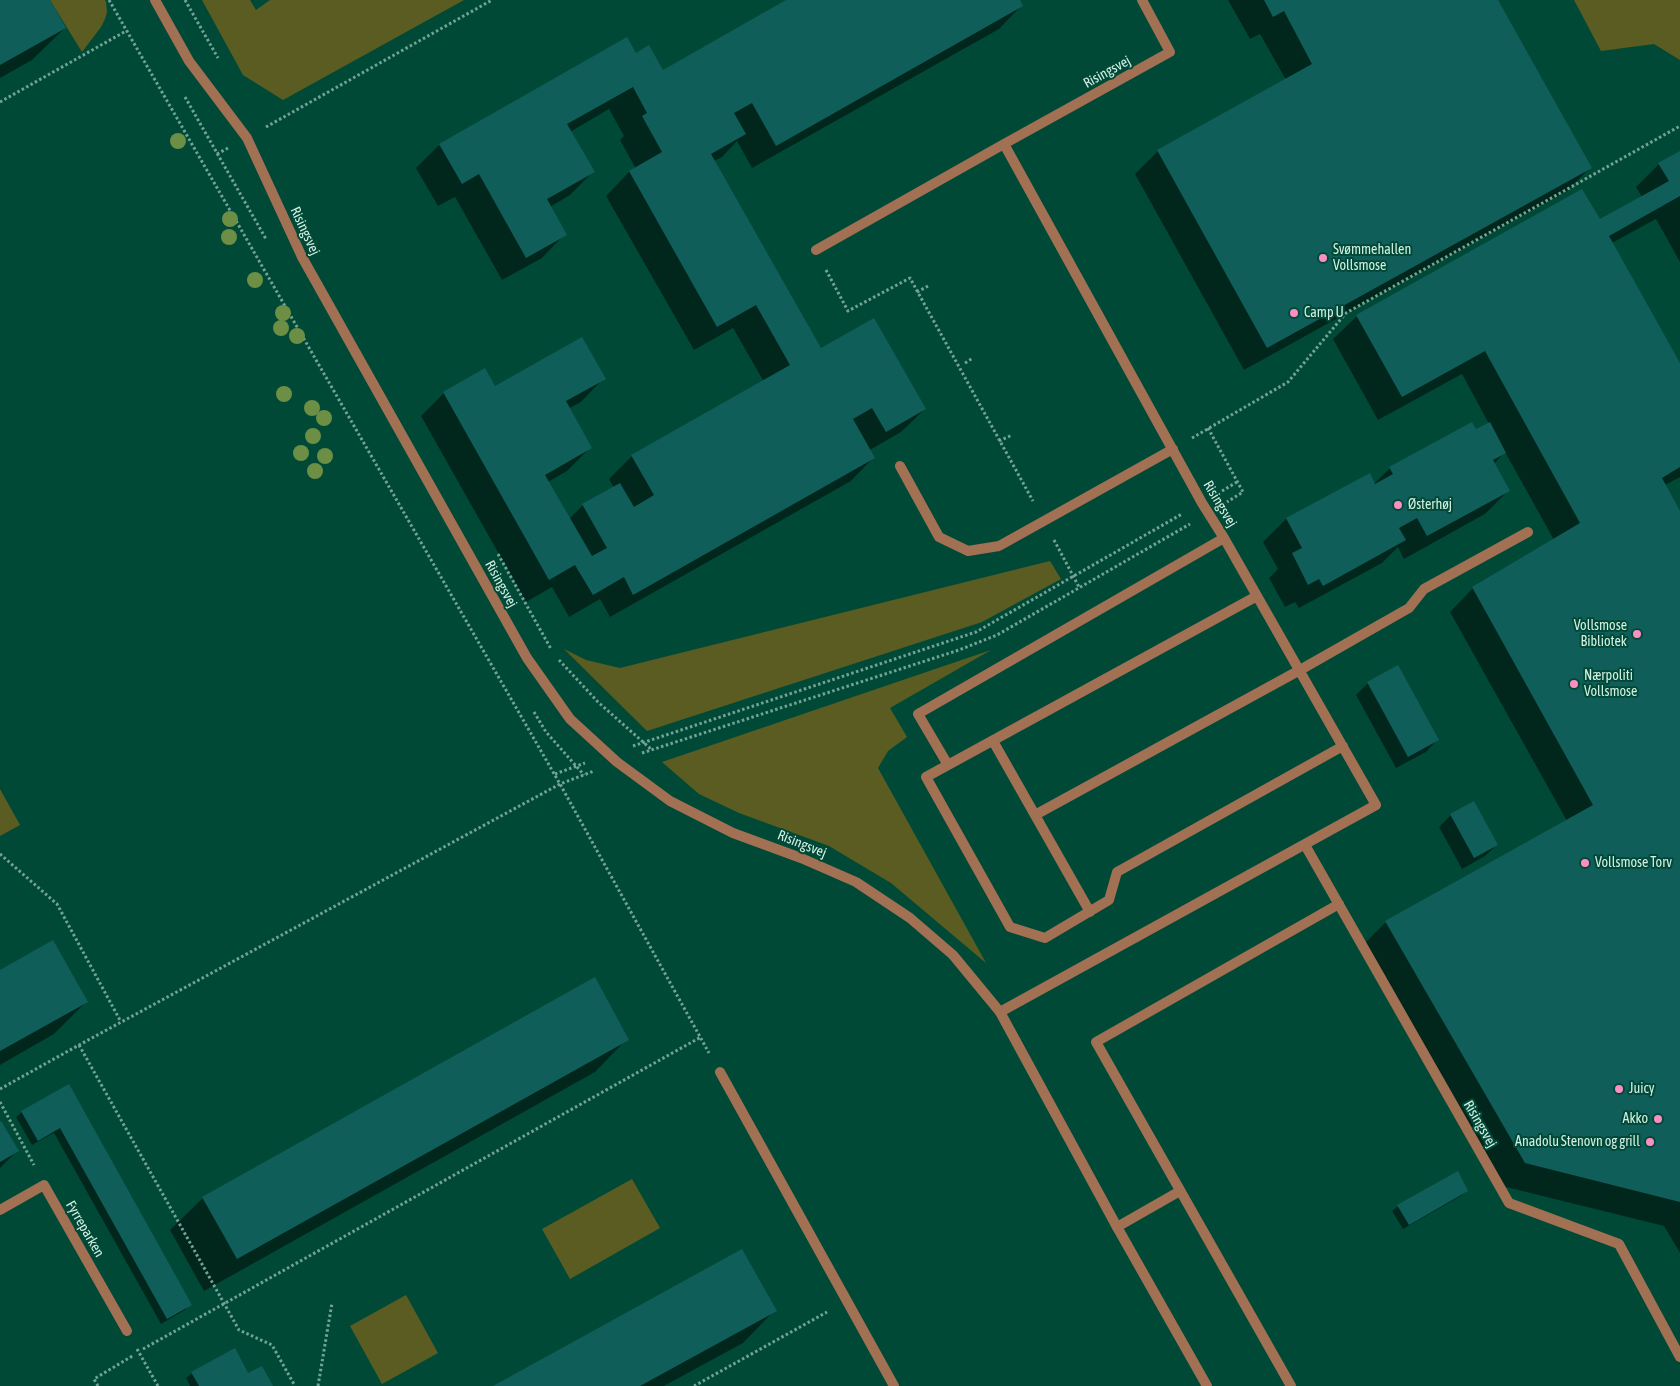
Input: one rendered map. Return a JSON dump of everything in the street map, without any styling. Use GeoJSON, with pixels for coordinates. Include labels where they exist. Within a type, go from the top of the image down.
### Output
{"type":"FeatureCollection","features":[{"type":"Feature","properties":{"kind":"street","name":"Risingsvej"},"geometry":{"type":"LineString","coordinates":[[155,0],[189,61],[247,138],[302,257],[527,658],[570,720],[617,762],[670,801],[733,833],[801,858],[856,882],[910,918],[952,955],[1000,1012],[1117,1227],[1207,1386]]}},
{"type":"Feature","properties":{"kind":"street","name":"Risingsvej"},"geometry":{"type":"LineString","coordinates":[[816,250],[1170,52],[1142,0]]}},
{"type":"Feature","properties":{"kind":"street","name":"Risingsvej"},"geometry":{"type":"LineString","coordinates":[[1000,1012],[1376,805],[1224,538],[1202,503],[1004,144]]}},
{"type":"Feature","properties":{"kind":"street"},"geometry":{"type":"LineString","coordinates":[[900,466],[939,537],[968,551],[999,546],[1173,448]]}},
{"type":"Feature","properties":{"kind":"street"},"geometry":{"type":"LineString","coordinates":[[1035,815],[1409,608],[1424,589],[1528,532]]}},
{"type":"Feature","properties":{"kind":"street"},"geometry":{"type":"LineString","coordinates":[[948,765],[918,714],[1224,538]]}},
{"type":"Feature","properties":{"kind":"street"},"geometry":{"type":"LineString","coordinates":[[1257,596],[926,777],[1010,927],[1045,938],[1109,900],[1116,872],[1343,746]]}},
{"type":"Feature","properties":{"kind":"street"},"geometry":{"type":"LineString","coordinates":[[993,741],[1090,912]]}},
{"type":"Feature","properties":{"kind":"street","name":"Risingsvej"},"geometry":{"type":"LineString","coordinates":[[1305,845],[1509,1203],[1619,1244],[1680,1358]]}},
{"type":"Feature","properties":{"kind":"street"},"geometry":{"type":"LineString","coordinates":[[1291,1386],[1096,1042],[1339,904]]}},
{"type":"Feature","properties":{"kind":"street"},"geometry":{"type":"LineString","coordinates":[[720,1072],[894,1386]]}},
{"type":"Feature","properties":{"kind":"street"},"geometry":{"type":"LineString","coordinates":[[0,1210],[44,1185]]}},
{"type":"Feature","properties":{"kind":"street","name":"Fyrreparken"},"geometry":{"type":"LineString","coordinates":[[44,1185],[127,1331]]}},
{"type":"Feature","properties":{"kind":"street"},"geometry":{"type":"LineString","coordinates":[[1117,1227],[1180,1192]]}},
{"type":"Feature","properties":{"kind":"path"},"geometry":{"type":"LineString","coordinates":[[109,0],[555,774],[720,1072]]}},
{"type":"Feature","properties":{"kind":"path"},"geometry":{"type":"LineString","coordinates":[[185,0],[222,65]]}},
{"type":"Feature","properties":{"kind":"path"},"geometry":{"type":"LineString","coordinates":[[247,138],[492,0]]}},
{"type":"Feature","properties":{"kind":"path"},"geometry":{"type":"LineString","coordinates":[[0,102],[126,30]]}},
{"type":"Feature","properties":{"kind":"path"},"geometry":{"type":"LineString","coordinates":[[1173,448],[1288,382],[1346,313],[1680,126]]}},
{"type":"Feature","properties":{"kind":"path"},"geometry":{"type":"LineString","coordinates":[[816,250],[848,311],[910,278],[1080,587]]}},
{"type":"Feature","properties":{"kind":"path"},"geometry":{"type":"LineString","coordinates":[[917,292],[930,285]]}},
{"type":"Feature","properties":{"kind":"path"},"geometry":{"type":"LineString","coordinates":[[965,363],[973,358]]}},
{"type":"Feature","properties":{"kind":"path"},"geometry":{"type":"LineString","coordinates":[[617,762],[958,650],[998,635],[1243,492],[1208,428]]}},
{"type":"Feature","properties":{"kind":"path"},"geometry":{"type":"LineString","coordinates":[[999,441],[1012,435]]}},
{"type":"Feature","properties":{"kind":"path"},"geometry":{"type":"LineString","coordinates":[[555,774],[643,742],[976,632],[1237,482]]}},
{"type":"Feature","properties":{"kind":"path"},"geometry":{"type":"LineString","coordinates":[[497,553],[556,656],[598,702],[652,750]]}},
{"type":"Feature","properties":{"kind":"path"},"geometry":{"type":"LineString","coordinates":[[0,1089],[560,784],[584,775]]}},
{"type":"Feature","properties":{"kind":"path"},"geometry":{"type":"LineString","coordinates":[[0,854],[57,904],[121,1022]]}},
{"type":"Feature","properties":{"kind":"path"},"geometry":{"type":"LineString","coordinates":[[98,1386],[94,1379],[139,1352],[700,1038]]}},
{"type":"Feature","properties":{"kind":"path"},"geometry":{"type":"LineString","coordinates":[[79,1045],[239,1330],[272,1345],[295,1386]]}},
{"type":"Feature","properties":{"kind":"path"},"geometry":{"type":"LineString","coordinates":[[0,1102],[44,1185]]}},
{"type":"Feature","properties":{"kind":"path"},"geometry":{"type":"LineString","coordinates":[[694,1386],[847,1301]]}},
{"type":"Feature","properties":{"kind":"path"},"geometry":{"type":"LineString","coordinates":[[318,1386],[332,1303]]}},
{"type":"Feature","properties":{"kind":"path"},"geometry":{"type":"LineString","coordinates":[[127,1331],[158,1386]]}},
{"type":"Feature","properties":{"kind":"shaded area"},"geometry":{"type":"Polygon","coordinates":[[[50,0],[105,0],[107,12],[105,19],[82,52],[50,0]]]}},
{"type":"Feature","properties":{"kind":"shaded area"},"geometry":{"type":"Polygon","coordinates":[[[202,0],[250,0],[256,10],[270,0],[464,0],[283,100],[243,75],[202,0]]]}},
{"type":"Feature","properties":{"kind":"shaded area"},"geometry":{"type":"Polygon","coordinates":[[[1574,0],[1680,0],[1680,60],[1654,44],[1601,51],[1574,0]]]}},
{"type":"Feature","properties":{"kind":"shaded area"},"geometry":{"type":"Polygon","coordinates":[[[1050,561],[1061,579],[982,622],[647,731],[564,649],[586,660],[620,668],[1050,561]]]}},
{"type":"Feature","properties":{"kind":"shaded area"},"geometry":{"type":"Polygon","coordinates":[[[991,650],[890,708],[907,737],[888,751],[878,768],[986,963],[891,883],[829,846],[739,813],[699,794],[662,762],[991,650]]]}},
{"type":"Feature","properties":{"kind":"shaded area"},"geometry":{"type":"Polygon","coordinates":[[[0,789],[20,825],[0,836],[0,789]]]}},
{"type":"Feature","properties":{"kind":"shaded area"},"geometry":{"type":"Polygon","coordinates":[[[632,1179],[660,1228],[570,1279],[542,1229],[632,1179]]]}},
{"type":"Feature","properties":{"kind":"shaded area"},"geometry":{"type":"Polygon","coordinates":[[[406,1295],[438,1353],[382,1384],[350,1326],[406,1295]]]}},
{"type":"Feature","properties":{"kind":"building"},"geometry":{"type":"Polygon","coordinates":[[[0,0],[50,0],[66,28],[0,65],[0,0]]]}},
{"type":"Feature","properties":{"kind":"building"},"geometry":{"type":"Polygon","coordinates":[[[786,0],[1020,0],[1023,6],[776,146],[752,103],[734,113],[746,134],[711,154],[821,348],[874,318],[926,409],[886,432],[872,408],[853,419],[875,458],[633,595],[624,577],[593,595],[575,565],[549,580],[443,392],[485,368],[495,386],[582,337],[606,379],[566,401],[592,448],[545,475],[592,556],[607,548],[582,504],[620,483],[634,507],[654,495],[631,455],[790,365],[756,305],[717,327],[629,171],[662,152],[642,116],[647,113],[633,87],[567,124],[595,172],[547,199],[567,235],[526,258],[479,174],[462,184],[439,144],[627,37],[636,53],[649,45],[663,70],[786,0]]]}},
{"type":"Feature","properties":{"kind":"building","name":"Svømmehallen Vollsmose"},"geometry":{"type":"Polygon","coordinates":[[[1264,0],[1498,0],[1592,168],[1267,348],[1157,150],[1312,64],[1284,11],[1273,17],[1264,0]]]}},
{"type":"Feature","properties":{"kind":"building","name":"Vollsmose Torv"},"geometry":{"type":"Polygon","coordinates":[[[1680,151],[1680,196],[1609,236],[1680,363],[1680,467],[1662,478],[1680,511],[1680,1202],[1525,1163],[1385,921],[1593,805],[1472,587],[1580,523],[1485,351],[1402,397],[1356,315],[1582,189],[1600,219],[1669,181],[1658,163],[1680,151]]]}},
{"type":"Feature","properties":{"kind":"building","name":"Østerhøj"},"geometry":{"type":"Polygon","coordinates":[[[1472,422],[1476,429],[1490,422],[1506,453],[1493,460],[1510,491],[1427,536],[1417,518],[1399,528],[1406,540],[1323,586],[1319,579],[1308,585],[1292,553],[1302,548],[1286,518],[1370,473],[1375,484],[1393,474],[1389,467],[1472,422]]]}},
{"type":"Feature","properties":{"kind":"building"},"geometry":{"type":"Polygon","coordinates":[[[1398,665],[1439,740],[1408,757],[1367,682],[1398,665]]]}},
{"type":"Feature","properties":{"kind":"building"},"geometry":{"type":"Polygon","coordinates":[[[1474,801],[1498,845],[1474,858],[1450,814],[1474,801]]]}},
{"type":"Feature","properties":{"kind":"building"},"geometry":{"type":"Polygon","coordinates":[[[53,940],[88,1002],[0,1051],[0,970],[53,940]]]}},
{"type":"Feature","properties":{"kind":"building"},"geometry":{"type":"Polygon","coordinates":[[[595,977],[629,1040],[237,1259],[202,1197],[595,977]]]}},
{"type":"Feature","properties":{"kind":"building"},"geometry":{"type":"Polygon","coordinates":[[[69,1084],[192,1305],[167,1319],[60,1128],[38,1141],[21,1111],[69,1084]]]}},
{"type":"Feature","properties":{"kind":"building"},"geometry":{"type":"Polygon","coordinates":[[[0,1122],[19,1151],[0,1162],[0,1122]]]}},
{"type":"Feature","properties":{"kind":"building"},"geometry":{"type":"Polygon","coordinates":[[[1458,1171],[1468,1191],[1409,1225],[1397,1205],[1458,1171]]]}},
{"type":"Feature","properties":{"kind":"building"},"geometry":{"type":"Polygon","coordinates":[[[742,1249],[777,1311],[640,1386],[493,1386],[742,1249]]]}},
{"type":"Feature","properties":{"kind":"building"},"geometry":{"type":"Polygon","coordinates":[[[235,1348],[248,1373],[262,1366],[273,1386],[199,1386],[191,1372],[235,1348]]]}},
{"type":"Feature","properties":{"kind":"place","name":"Svømmehallen Vollsmose"},"geometry":{"type":"Point","coordinates":[1323,258]}},
{"type":"Feature","properties":{"kind":"place","name":"Camp U"},"geometry":{"type":"Point","coordinates":[1294,313]}},
{"type":"Feature","properties":{"kind":"place","name":"Østerhøj"},"geometry":{"type":"Point","coordinates":[1398,505]}},
{"type":"Feature","properties":{"kind":"place","name":"Vollsmose Bibliotek"},"geometry":{"type":"Point","coordinates":[1637,634]}},
{"type":"Feature","properties":{"kind":"place","name":"Nærpoliti Vollsmose"},"geometry":{"type":"Point","coordinates":[1574,684]}},
{"type":"Feature","properties":{"kind":"place","name":"Vollsmose Torv"},"geometry":{"type":"Point","coordinates":[1585,863]}},
{"type":"Feature","properties":{"kind":"place","name":"Juicy"},"geometry":{"type":"Point","coordinates":[1619,1089]}},
{"type":"Feature","properties":{"kind":"place","name":"Akko"},"geometry":{"type":"Point","coordinates":[1658,1119]}},
{"type":"Feature","properties":{"kind":"place","name":"Anadolu Stenovn og grill"},"geometry":{"type":"Point","coordinates":[1650,1142]}}]}
